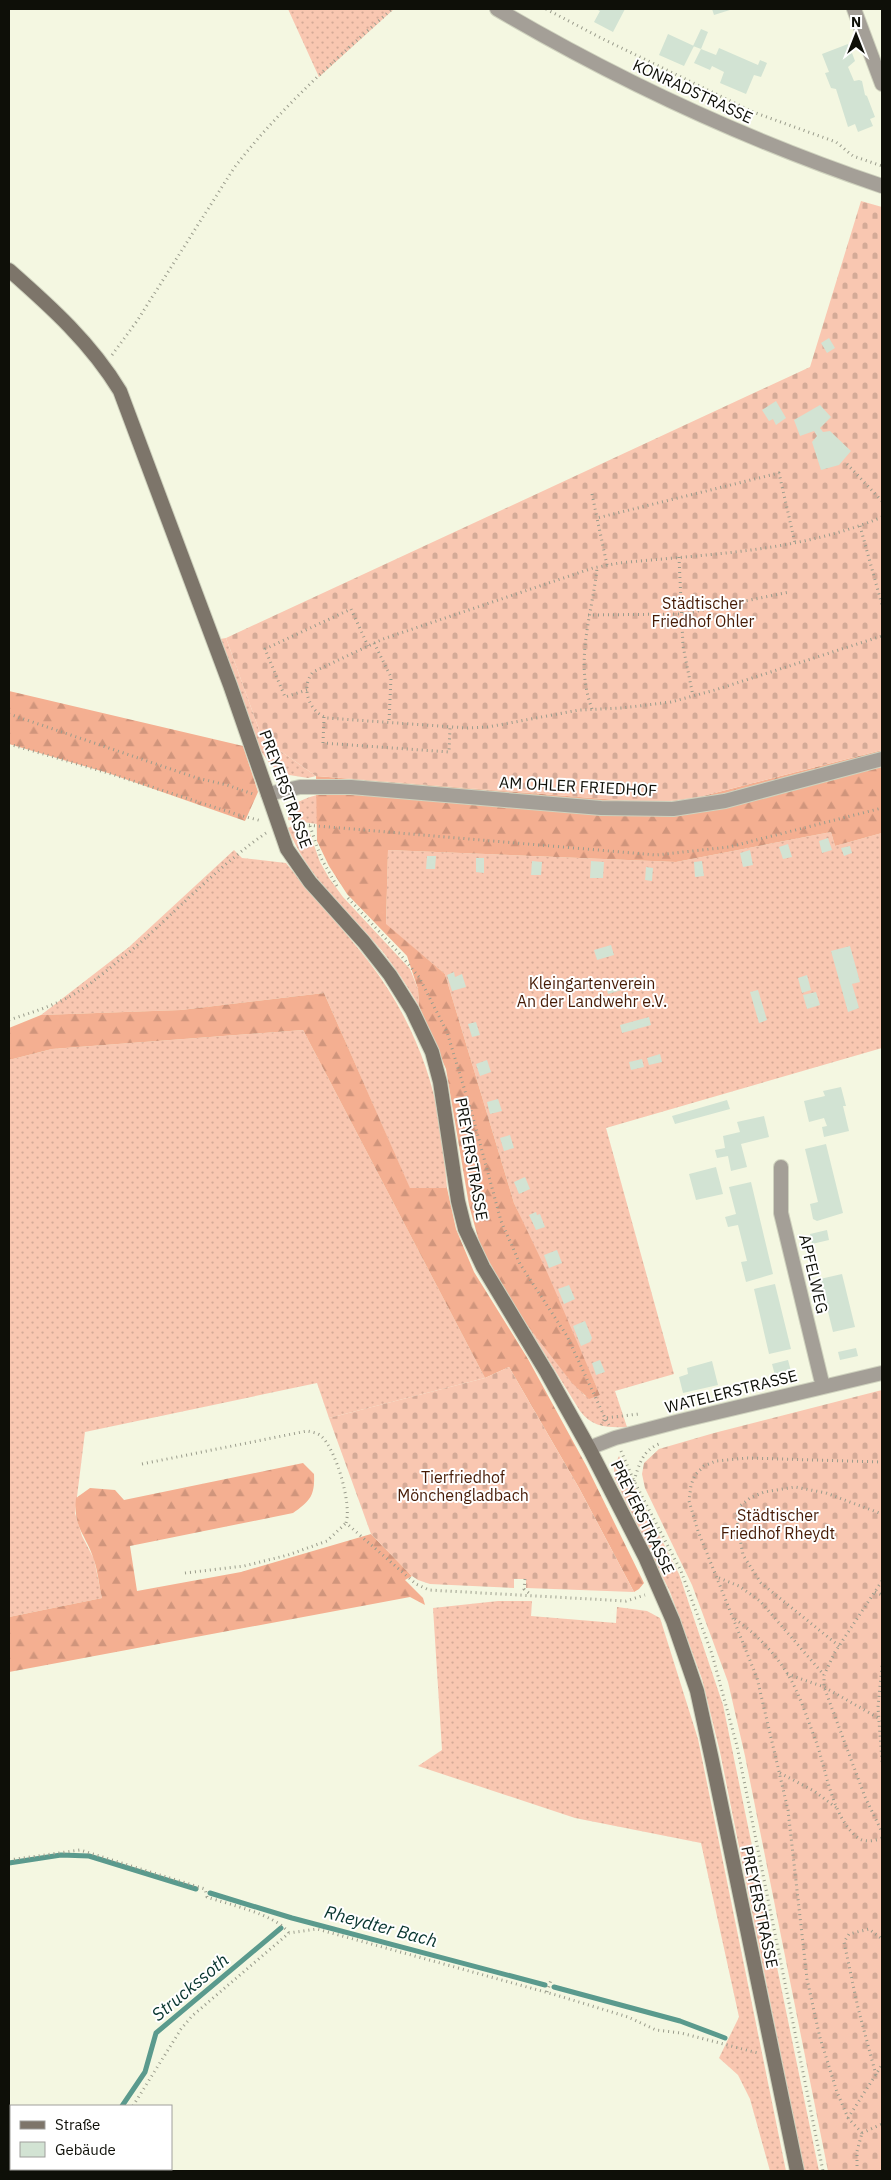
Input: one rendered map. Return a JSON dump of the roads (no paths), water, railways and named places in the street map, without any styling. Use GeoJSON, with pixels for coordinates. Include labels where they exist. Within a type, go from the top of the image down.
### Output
{"type":"FeatureCollection","features":[{"type":"Feature","properties":{"kind":"main road","name":"PREYERSTRASSE"},"geometry":{"type":"LineString","coordinates":[[9,270],[88,345],[120,392],[135,427],[230,685],[287,849],[297,866],[380,962],[412,1010],[432,1052],[440,1082],[448,1126],[454,1178],[465,1229],[487,1275],[547,1373],[589,1448],[674,1621],[696,1691],[797,2171]]}},
{"type":"Feature","properties":{"kind":"street","name":"KONRADSTRASSE"},"geometry":{"type":"LineString","coordinates":[[497,9],[560,46],[634,85],[715,123],[806,160],[882,186]]}},
{"type":"Feature","properties":{"kind":"street"},"geometry":{"type":"LineString","coordinates":[[854,9],[882,84]]}},
{"type":"Feature","properties":{"kind":"street","name":"AM OHLER FRIEDHOF"},"geometry":{"type":"LineString","coordinates":[[268,794],[300,787],[350,787],[601,808],[672,809],[725,801],[882,759]]}},
{"type":"Feature","properties":{"kind":"street","name":"APFELWEG"},"geometry":{"type":"LineString","coordinates":[[781,1167],[781,1213],[823,1387]]}},
{"type":"Feature","properties":{"kind":"street","name":"WATELERSTRASSE"},"geometry":{"type":"LineString","coordinates":[[589,1448],[615,1438],[680,1421],[882,1373]]}},
{"type":"Feature","properties":{"kind":"waterway","name":"Rheydter Bach"},"geometry":{"type":"LineString","coordinates":[[9,1863],[61,1855],[89,1856],[196,1889]]}},
{"type":"Feature","properties":{"kind":"waterway","name":"Rheydter Bach"},"geometry":{"type":"LineString","coordinates":[[210,1893],[292,1918],[545,1985]]}},
{"type":"Feature","properties":{"kind":"waterway","name":"Struckssoth"},"geometry":{"type":"LineString","coordinates":[[123,2105],[145,2072],[156,2033],[281,1928]]}},
{"type":"Feature","properties":{"kind":"waterway","name":"Rheydter Bach"},"geometry":{"type":"LineString","coordinates":[[554,1987],[680,2021],[725,2038]]}},
{"type":"Feature","properties":{"kind":"park label","name":"Städtischer Friedhof Ohler"},"geometry":{"type":"Point","coordinates":[703,612]}},
{"type":"Feature","properties":{"kind":"park label","name":"Kleingartenverein An der Landwehr e.V."},"geometry":{"type":"Point","coordinates":[592,992]}},
{"type":"Feature","properties":{"kind":"park label","name":"Tierfriedhof Mönchengladbach"},"geometry":{"type":"Point","coordinates":[463,1486]}},
{"type":"Feature","properties":{"kind":"park label","name":"Städtischer Friedhof Rheydt"},"geometry":{"type":"Point","coordinates":[778,1524]}}]}
